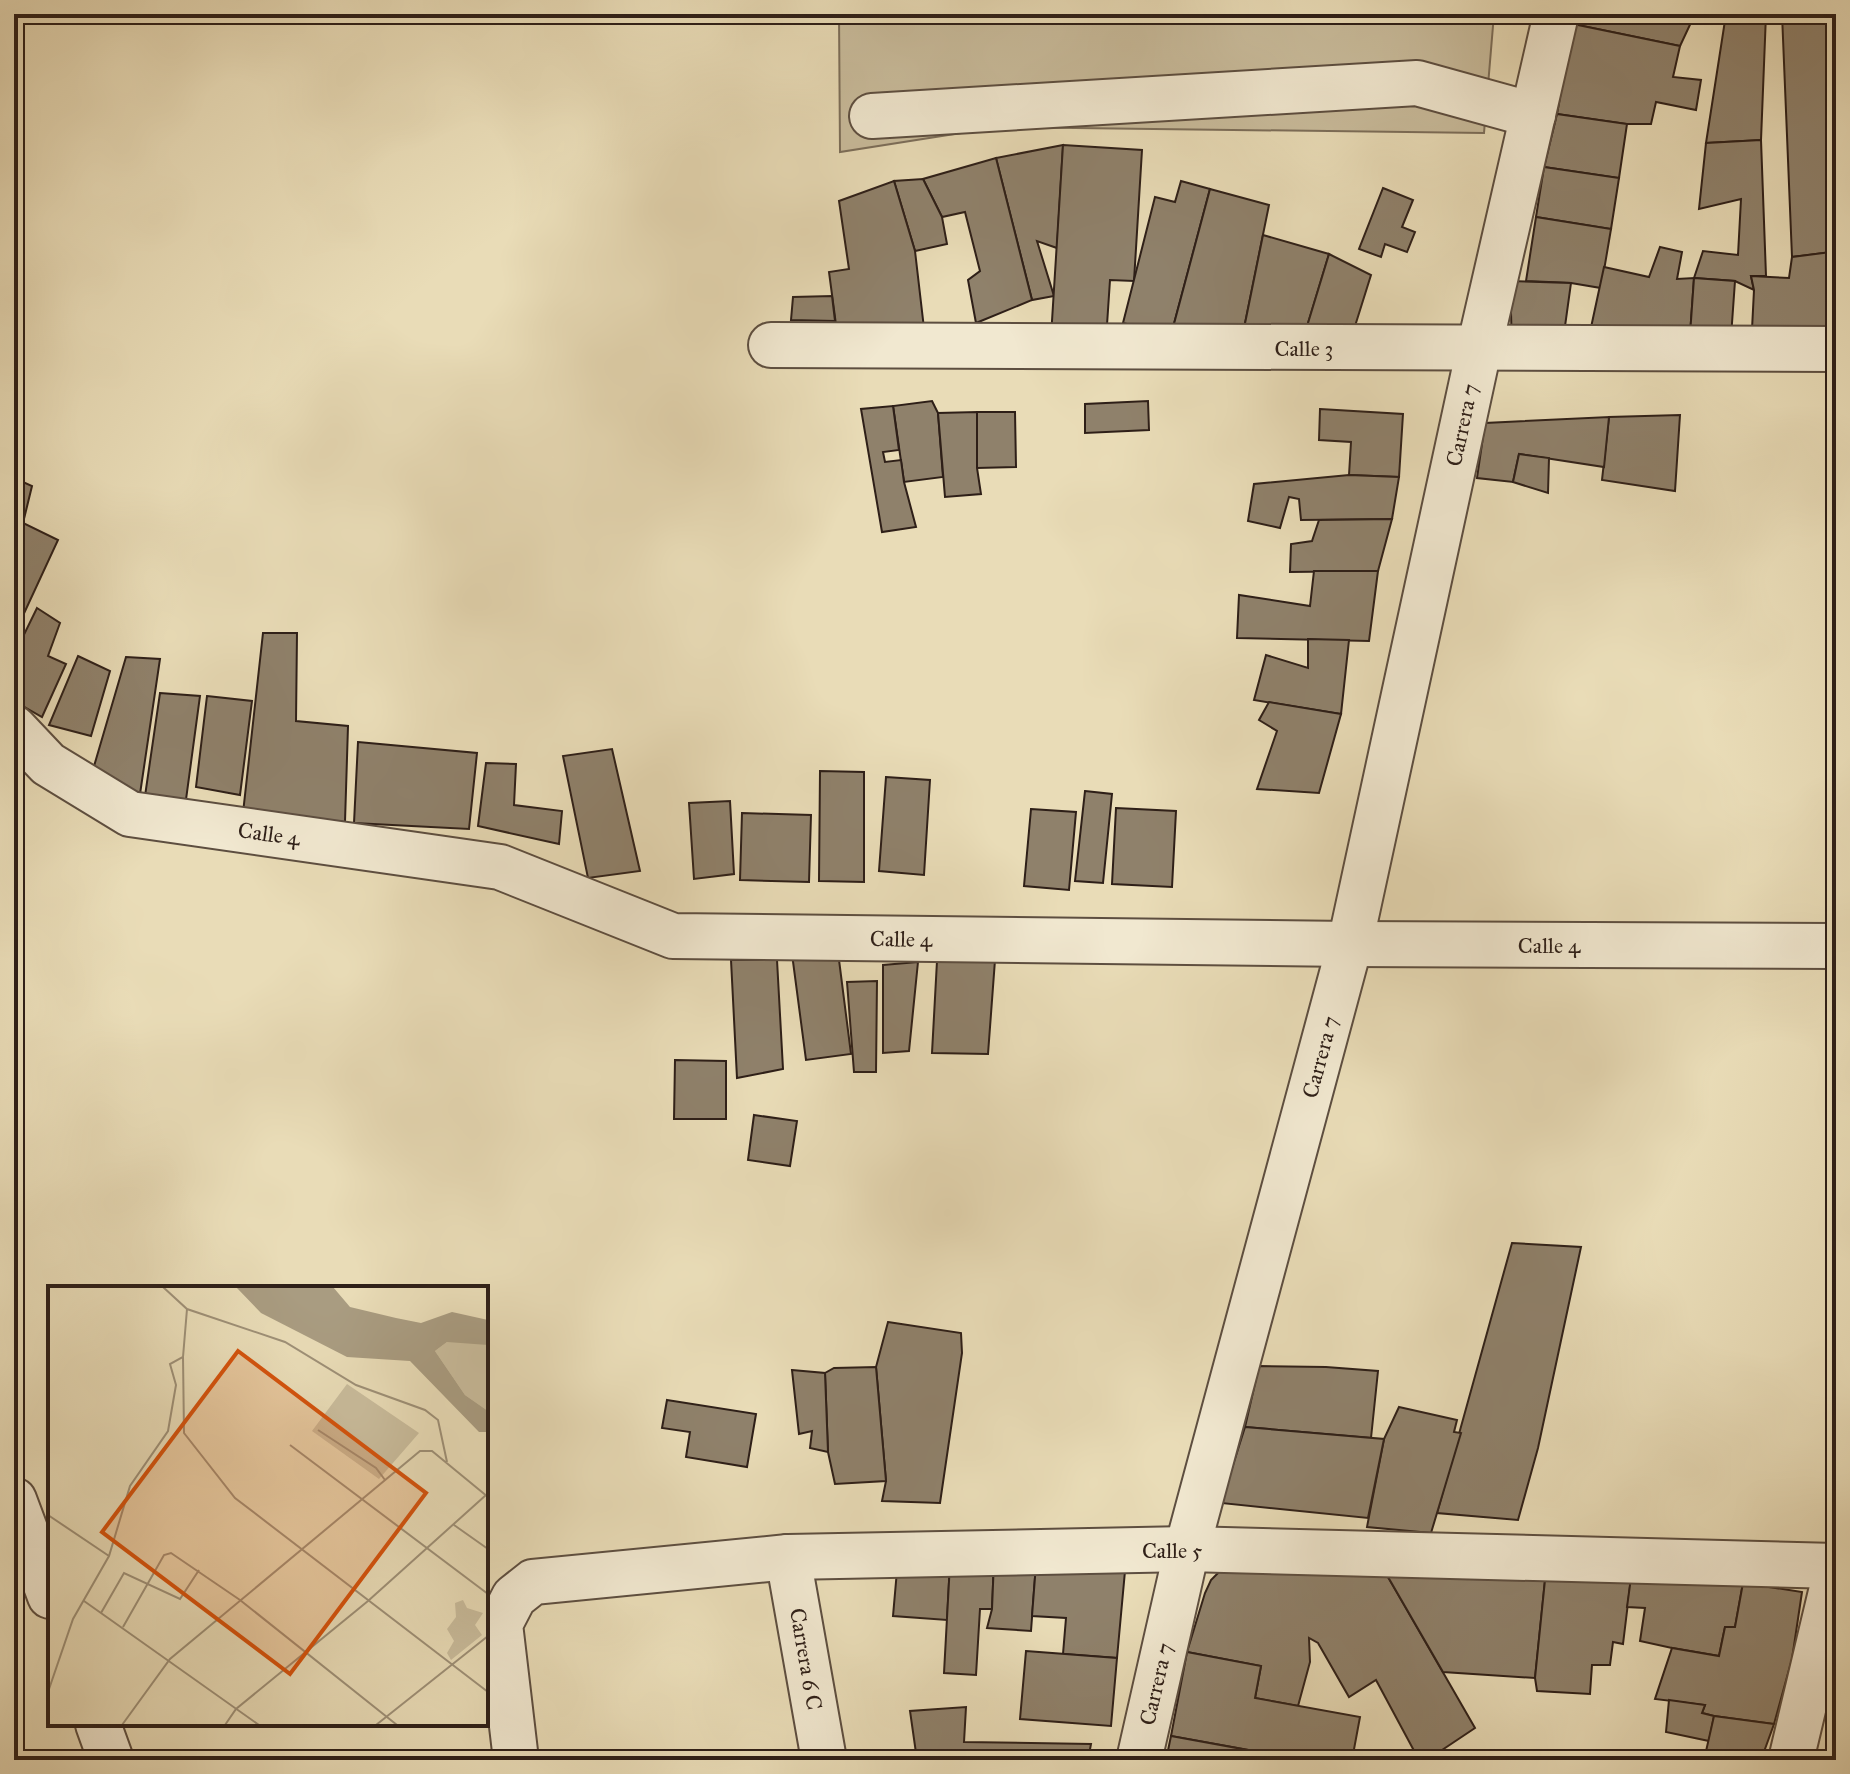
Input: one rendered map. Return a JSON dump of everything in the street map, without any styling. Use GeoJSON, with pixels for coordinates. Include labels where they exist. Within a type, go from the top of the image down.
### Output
{"type":"FeatureCollection","features":[{"type":"Feature","properties":{"kind":"street","name":"Carrera 7"},"geometry":{"type":"LineString","coordinates":[[1139,1760],[1187,1549],[1350,944],[1479,349],[1556,14]]}},
{"type":"Feature","properties":{"kind":"street"},"geometry":{"type":"LineString","coordinates":[[872,116],[1417,83],[1533,115]]}},
{"type":"Feature","properties":{"kind":"street","name":"Calle 3"},"geometry":{"type":"LineString","coordinates":[[771,345],[1836,349]]}},
{"type":"Feature","properties":{"kind":"street","name":"Calle 4"},"geometry":{"type":"LineString","coordinates":[[14,728],[48,764],[130,814],[500,867],[673,936],[1836,946]]}},
{"type":"Feature","properties":{"kind":"street"},"geometry":{"type":"LineString","coordinates":[[14,1500],[48,1591]]}},
{"type":"Feature","properties":{"kind":"street","name":"Calle 5"},"geometry":{"type":"LineString","coordinates":[[516,1760],[500,1624],[514,1597],[533,1582],[788,1557],[1187,1549],[1836,1568]]}},
{"type":"Feature","properties":{"kind":"street","name":"Carrera 6 C"},"geometry":{"type":"LineString","coordinates":[[788,1557],[824,1760]]}},
{"type":"Feature","properties":{"kind":"street"},"geometry":{"type":"LineString","coordinates":[[1791,1760],[1836,1568]]}},
{"type":"Feature","properties":{"kind":"street"},"geometry":{"type":"LineString","coordinates":[[99,1726],[111,1760]]}},
{"type":"Feature","properties":{"kind":"shaded area"},"geometry":{"type":"Polygon","coordinates":[[[839,14],[1494,14],[1484,133],[999,127],[840,152],[839,14]]]}},
{"type":"Feature","properties":{"kind":"building"},"geometry":{"type":"Polygon","coordinates":[[[1574,14],[1695,14],[1680,46],[1573,24],[1574,14]]]}},
{"type":"Feature","properties":{"kind":"building"},"geometry":{"type":"Polygon","coordinates":[[[1726,14],[1766,14],[1761,140],[1706,143],[1726,14]]]}},
{"type":"Feature","properties":{"kind":"building"},"geometry":{"type":"Polygon","coordinates":[[[1782,14],[1826,14],[1836,72],[1836,208],[1828,208],[1831,252],[1792,257],[1782,14]]]}},
{"type":"Feature","properties":{"kind":"building"},"geometry":{"type":"Polygon","coordinates":[[[1573,24],[1680,46],[1673,77],[1701,80],[1696,110],[1656,102],[1651,124],[1627,124],[1557,114],[1573,24]]]}},
{"type":"Feature","properties":{"kind":"building"},"geometry":{"type":"Polygon","coordinates":[[[1557,114],[1627,124],[1619,178],[1544,167],[1557,114]]]}},
{"type":"Feature","properties":{"kind":"building"},"geometry":{"type":"Polygon","coordinates":[[[1761,140],[1766,276],[1751,276],[1754,290],[1735,281],[1694,278],[1703,251],[1738,255],[1741,199],[1699,209],[1706,143],[1761,140]]]}},
{"type":"Feature","properties":{"kind":"building"},"geometry":{"type":"Polygon","coordinates":[[[1063,145],[1057,248],[1037,241],[1054,296],[1032,300],[996,158],[1063,145]]]}},
{"type":"Feature","properties":{"kind":"building"},"geometry":{"type":"Polygon","coordinates":[[[1063,145],[1142,150],[1134,281],[1110,280],[1106,340],[1051,337],[1063,145]]]}},
{"type":"Feature","properties":{"kind":"building"},"geometry":{"type":"Polygon","coordinates":[[[996,158],[1032,300],[976,323],[968,280],[980,271],[965,212],[942,217],[923,179],[996,158]]]}},
{"type":"Feature","properties":{"kind":"building"},"geometry":{"type":"Polygon","coordinates":[[[1544,167],[1619,178],[1611,229],[1536,217],[1544,167]]]}},
{"type":"Feature","properties":{"kind":"building"},"geometry":{"type":"Polygon","coordinates":[[[923,179],[942,217],[947,244],[915,251],[894,181],[923,179]]]}},
{"type":"Feature","properties":{"kind":"building"},"geometry":{"type":"Polygon","coordinates":[[[894,181],[915,251],[925,337],[838,340],[829,272],[849,269],[839,201],[894,181]]]}},
{"type":"Feature","properties":{"kind":"building"},"geometry":{"type":"Polygon","coordinates":[[[1181,181],[1210,189],[1171,335],[1123,323],[1155,197],[1175,202],[1181,181]]]}},
{"type":"Feature","properties":{"kind":"building"},"geometry":{"type":"Polygon","coordinates":[[[1383,188],[1413,200],[1402,227],[1415,232],[1407,252],[1385,244],[1381,257],[1359,249],[1383,188]]]}},
{"type":"Feature","properties":{"kind":"building"},"geometry":{"type":"Polygon","coordinates":[[[1210,189],[1269,205],[1240,348],[1171,335],[1210,189]]]}},
{"type":"Feature","properties":{"kind":"building"},"geometry":{"type":"Polygon","coordinates":[[[1536,217],[1611,229],[1601,288],[1526,281],[1536,217]]]}},
{"type":"Feature","properties":{"kind":"building"},"geometry":{"type":"Polygon","coordinates":[[[1829,224],[1836,224],[1836,302],[1831,252],[1829,224]]]}},
{"type":"Feature","properties":{"kind":"building"},"geometry":{"type":"Polygon","coordinates":[[[1263,235],[1329,254],[1298,356],[1240,348],[1263,235]]]}},
{"type":"Feature","properties":{"kind":"building"},"geometry":{"type":"Polygon","coordinates":[[[1660,247],[1682,252],[1677,279],[1694,278],[1689,349],[1587,346],[1604,267],[1649,277],[1660,247]]]}},
{"type":"Feature","properties":{"kind":"building"},"geometry":{"type":"Polygon","coordinates":[[[1831,252],[1836,348],[1751,349],[1754,290],[1751,276],[1789,278],[1792,257],[1831,252]]]}},
{"type":"Feature","properties":{"kind":"building"},"geometry":{"type":"Polygon","coordinates":[[[1329,254],[1371,275],[1345,358],[1298,356],[1329,254]]]}},
{"type":"Feature","properties":{"kind":"building"},"geometry":{"type":"Polygon","coordinates":[[[1694,278],[1735,281],[1730,351],[1689,349],[1694,278]]]}},
{"type":"Feature","properties":{"kind":"building"},"geometry":{"type":"Polygon","coordinates":[[[1510,281],[1571,283],[1562,348],[1512,346],[1510,281]]]}},
{"type":"Feature","properties":{"kind":"building"},"geometry":{"type":"Polygon","coordinates":[[[832,296],[835,321],[791,320],[793,297],[832,296]]]}},
{"type":"Feature","properties":{"kind":"building"},"geometry":{"type":"Polygon","coordinates":[[[932,401],[938,413],[943,477],[904,482],[893,406],[932,401]]]}},
{"type":"Feature","properties":{"kind":"building"},"geometry":{"type":"Polygon","coordinates":[[[1148,401],[1149,430],[1085,433],[1085,404],[1148,401]]]}},
{"type":"Feature","properties":{"kind":"building"},"geometry":{"type":"Polygon","coordinates":[[[893,406],[899,450],[883,452],[885,462],[901,460],[916,527],[882,532],[861,409],[893,406]]]}},
{"type":"Feature","properties":{"kind":"building"},"geometry":{"type":"Polygon","coordinates":[[[1320,409],[1403,414],[1399,477],[1349,475],[1351,442],[1319,440],[1320,409]]]}},
{"type":"Feature","properties":{"kind":"building"},"geometry":{"type":"Polygon","coordinates":[[[977,412],[1015,412],[1016,467],[977,468],[977,412]]]}},
{"type":"Feature","properties":{"kind":"building"},"geometry":{"type":"Polygon","coordinates":[[[977,412],[977,468],[981,494],[945,497],[938,413],[977,412]]]}},
{"type":"Feature","properties":{"kind":"building"},"geometry":{"type":"Polygon","coordinates":[[[1680,415],[1675,491],[1602,480],[1609,417],[1680,415]]]}},
{"type":"Feature","properties":{"kind":"building"},"geometry":{"type":"Polygon","coordinates":[[[1609,417],[1604,467],[1519,454],[1513,482],[1477,478],[1485,423],[1609,417]]]}},
{"type":"Feature","properties":{"kind":"building"},"geometry":{"type":"Polygon","coordinates":[[[1519,454],[1549,458],[1548,493],[1513,482],[1519,454]]]}},
{"type":"Feature","properties":{"kind":"building"},"geometry":{"type":"Polygon","coordinates":[[[1349,475],[1399,477],[1392,519],[1301,520],[1299,499],[1289,497],[1280,528],[1248,521],[1254,484],[1349,475]]]}},
{"type":"Feature","properties":{"kind":"building"},"geometry":{"type":"Polygon","coordinates":[[[14,478],[32,486],[23,523],[58,540],[14,635],[14,478]]]}},
{"type":"Feature","properties":{"kind":"building"},"geometry":{"type":"Polygon","coordinates":[[[1392,519],[1378,571],[1290,572],[1291,544],[1312,541],[1319,520],[1392,519]]]}},
{"type":"Feature","properties":{"kind":"building"},"geometry":{"type":"Polygon","coordinates":[[[1314,571],[1378,571],[1369,641],[1237,638],[1239,595],[1310,606],[1314,571]]]}},
{"type":"Feature","properties":{"kind":"building"},"geometry":{"type":"Polygon","coordinates":[[[37,608],[60,623],[48,656],[66,664],[42,717],[14,701],[14,655],[37,608]]]}},
{"type":"Feature","properties":{"kind":"building"},"geometry":{"type":"Polygon","coordinates":[[[263,633],[297,633],[296,721],[348,726],[345,822],[243,813],[263,633]]]}},
{"type":"Feature","properties":{"kind":"building"},"geometry":{"type":"Polygon","coordinates":[[[1308,639],[1349,640],[1341,714],[1254,700],[1266,655],[1308,668],[1308,639]]]}},
{"type":"Feature","properties":{"kind":"building"},"geometry":{"type":"Polygon","coordinates":[[[78,656],[110,671],[91,736],[49,725],[78,656]]]}},
{"type":"Feature","properties":{"kind":"building"},"geometry":{"type":"Polygon","coordinates":[[[126,657],[160,659],[140,794],[92,773],[126,657]]]}},
{"type":"Feature","properties":{"kind":"building"},"geometry":{"type":"Polygon","coordinates":[[[160,693],[200,696],[185,807],[145,796],[160,693]]]}},
{"type":"Feature","properties":{"kind":"building"},"geometry":{"type":"Polygon","coordinates":[[[207,696],[252,701],[240,795],[196,787],[207,696]]]}},
{"type":"Feature","properties":{"kind":"building"},"geometry":{"type":"Polygon","coordinates":[[[1269,702],[1341,714],[1319,793],[1257,789],[1277,731],[1259,720],[1269,702]]]}},
{"type":"Feature","properties":{"kind":"building"},"geometry":{"type":"Polygon","coordinates":[[[358,742],[477,753],[469,829],[354,823],[358,742]]]}},
{"type":"Feature","properties":{"kind":"building"},"geometry":{"type":"Polygon","coordinates":[[[612,749],[640,871],[588,878],[563,756],[612,749]]]}},
{"type":"Feature","properties":{"kind":"building"},"geometry":{"type":"Polygon","coordinates":[[[486,763],[516,764],[514,805],[562,811],[559,844],[478,826],[486,763]]]}},
{"type":"Feature","properties":{"kind":"building"},"geometry":{"type":"Polygon","coordinates":[[[820,771],[864,772],[864,882],[819,881],[820,771]]]}},
{"type":"Feature","properties":{"kind":"building"},"geometry":{"type":"Polygon","coordinates":[[[886,777],[930,780],[924,875],[879,871],[886,777]]]}},
{"type":"Feature","properties":{"kind":"building"},"geometry":{"type":"Polygon","coordinates":[[[1085,791],[1112,794],[1103,883],[1075,881],[1085,791]]]}},
{"type":"Feature","properties":{"kind":"building"},"geometry":{"type":"Polygon","coordinates":[[[730,801],[734,874],[694,879],[689,803],[730,801]]]}},
{"type":"Feature","properties":{"kind":"building"},"geometry":{"type":"Polygon","coordinates":[[[1116,808],[1176,811],[1172,887],[1112,884],[1116,808]]]}},
{"type":"Feature","properties":{"kind":"building"},"geometry":{"type":"Polygon","coordinates":[[[1031,809],[1076,812],[1069,890],[1024,886],[1031,809]]]}},
{"type":"Feature","properties":{"kind":"building"},"geometry":{"type":"Polygon","coordinates":[[[742,813],[811,815],[809,882],[740,880],[742,813]]]}},
{"type":"Feature","properties":{"kind":"building"},"geometry":{"type":"Polygon","coordinates":[[[838,952],[851,1054],[806,1060],[792,954],[838,952]]]}},
{"type":"Feature","properties":{"kind":"building"},"geometry":{"type":"Polygon","coordinates":[[[731,960],[777,960],[783,1069],[737,1078],[731,960]]]}},
{"type":"Feature","properties":{"kind":"building"},"geometry":{"type":"Polygon","coordinates":[[[995,960],[988,1054],[932,1053],[937,961],[995,960]]]}},
{"type":"Feature","properties":{"kind":"building"},"geometry":{"type":"Polygon","coordinates":[[[918,962],[909,1051],[883,1053],[883,965],[918,962]]]}},
{"type":"Feature","properties":{"kind":"building"},"geometry":{"type":"Polygon","coordinates":[[[877,981],[876,1072],[854,1072],[847,982],[877,981]]]}},
{"type":"Feature","properties":{"kind":"building"},"geometry":{"type":"Polygon","coordinates":[[[675,1060],[726,1061],[726,1119],[674,1119],[675,1060]]]}},
{"type":"Feature","properties":{"kind":"building"},"geometry":{"type":"Polygon","coordinates":[[[754,1115],[797,1121],[790,1166],[748,1160],[754,1115]]]}},
{"type":"Feature","properties":{"kind":"building"},"geometry":{"type":"Polygon","coordinates":[[[1512,1243],[1581,1247],[1538,1448],[1518,1520],[1437,1513],[1512,1243]]]}},
{"type":"Feature","properties":{"kind":"building"},"geometry":{"type":"Polygon","coordinates":[[[888,1322],[961,1333],[962,1353],[940,1503],[882,1501],[886,1481],[876,1367],[888,1322]]]}},
{"type":"Feature","properties":{"kind":"building"},"geometry":{"type":"Polygon","coordinates":[[[1259,1366],[1378,1371],[1371,1438],[1245,1427],[1259,1366]]]}},
{"type":"Feature","properties":{"kind":"building"},"geometry":{"type":"Polygon","coordinates":[[[876,1367],[886,1481],[835,1484],[828,1452],[825,1373],[834,1368],[876,1367]]]}},
{"type":"Feature","properties":{"kind":"building"},"geometry":{"type":"Polygon","coordinates":[[[792,1370],[825,1373],[828,1452],[810,1448],[812,1431],[799,1434],[792,1370]]]}},
{"type":"Feature","properties":{"kind":"building"},"geometry":{"type":"Polygon","coordinates":[[[667,1400],[756,1414],[747,1467],[686,1457],[690,1432],[662,1428],[667,1400]]]}},
{"type":"Feature","properties":{"kind":"building"},"geometry":{"type":"Polygon","coordinates":[[[1399,1407],[1457,1420],[1454,1432],[1461,1433],[1431,1533],[1367,1527],[1384,1439],[1399,1407]]]}},
{"type":"Feature","properties":{"kind":"building"},"geometry":{"type":"Polygon","coordinates":[[[1245,1427],[1384,1439],[1368,1518],[1221,1503],[1245,1427]]]}},
{"type":"Feature","properties":{"kind":"building"},"geometry":{"type":"Polygon","coordinates":[[[898,1559],[950,1563],[947,1620],[893,1616],[898,1559]]]}},
{"type":"Feature","properties":{"kind":"building"},"geometry":{"type":"Polygon","coordinates":[[[994,1560],[992,1609],[980,1609],[976,1675],[944,1673],[950,1563],[994,1560]]]}},
{"type":"Feature","properties":{"kind":"building"},"geometry":{"type":"Polygon","coordinates":[[[994,1560],[1036,1564],[1031,1631],[987,1628],[992,1609],[994,1560]]]}},
{"type":"Feature","properties":{"kind":"building"},"geometry":{"type":"Polygon","coordinates":[[[1036,1564],[1125,1571],[1117,1658],[1063,1654],[1066,1618],[1032,1616],[1036,1564]]]}},
{"type":"Feature","properties":{"kind":"building"},"geometry":{"type":"Polygon","coordinates":[[[1384,1570],[1475,1728],[1427,1760],[1419,1760],[1376,1680],[1349,1697],[1318,1643],[1309,1638],[1310,1662],[1298,1706],[1255,1698],[1261,1666],[1187,1652],[1205,1593],[1219,1572],[1384,1570]]]}},
{"type":"Feature","properties":{"kind":"building"},"geometry":{"type":"Polygon","coordinates":[[[1384,1570],[1545,1580],[1535,1678],[1443,1672],[1384,1570]]]}},
{"type":"Feature","properties":{"kind":"building"},"geometry":{"type":"Polygon","coordinates":[[[1632,1570],[1623,1644],[1613,1642],[1610,1665],[1592,1665],[1590,1694],[1537,1691],[1535,1678],[1545,1580],[1632,1570]]]}},
{"type":"Feature","properties":{"kind":"building"},"geometry":{"type":"Polygon","coordinates":[[[1632,1570],[1743,1583],[1735,1627],[1725,1627],[1719,1656],[1640,1641],[1645,1608],[1627,1607],[1632,1570]]]}},
{"type":"Feature","properties":{"kind":"building"},"geometry":{"type":"Polygon","coordinates":[[[1743,1583],[1802,1592],[1792,1659],[1774,1724],[1714,1716],[1702,1713],[1705,1705],[1655,1699],[1672,1648],[1719,1656],[1725,1627],[1735,1627],[1743,1583]]]}},
{"type":"Feature","properties":{"kind":"building"},"geometry":{"type":"Polygon","coordinates":[[[1026,1651],[1117,1658],[1111,1726],[1020,1719],[1026,1651]]]}},
{"type":"Feature","properties":{"kind":"building"},"geometry":{"type":"Polygon","coordinates":[[[1187,1652],[1261,1666],[1255,1698],[1360,1717],[1352,1760],[1303,1760],[1171,1736],[1187,1652]]]}},
{"type":"Feature","properties":{"kind":"building"},"geometry":{"type":"Polygon","coordinates":[[[1669,1700],[1705,1705],[1702,1713],[1714,1716],[1709,1741],[1666,1732],[1669,1700]]]}},
{"type":"Feature","properties":{"kind":"building"},"geometry":{"type":"Polygon","coordinates":[[[966,1707],[964,1742],[1091,1744],[1088,1760],[917,1760],[910,1711],[966,1707]]]}},
{"type":"Feature","properties":{"kind":"building"},"geometry":{"type":"Polygon","coordinates":[[[1714,1716],[1774,1724],[1761,1760],[1704,1760],[1714,1716]]]}},
{"type":"Feature","properties":{"kind":"building"},"geometry":{"type":"Polygon","coordinates":[[[1171,1736],[1303,1760],[1166,1760],[1171,1736]]]}}]}
